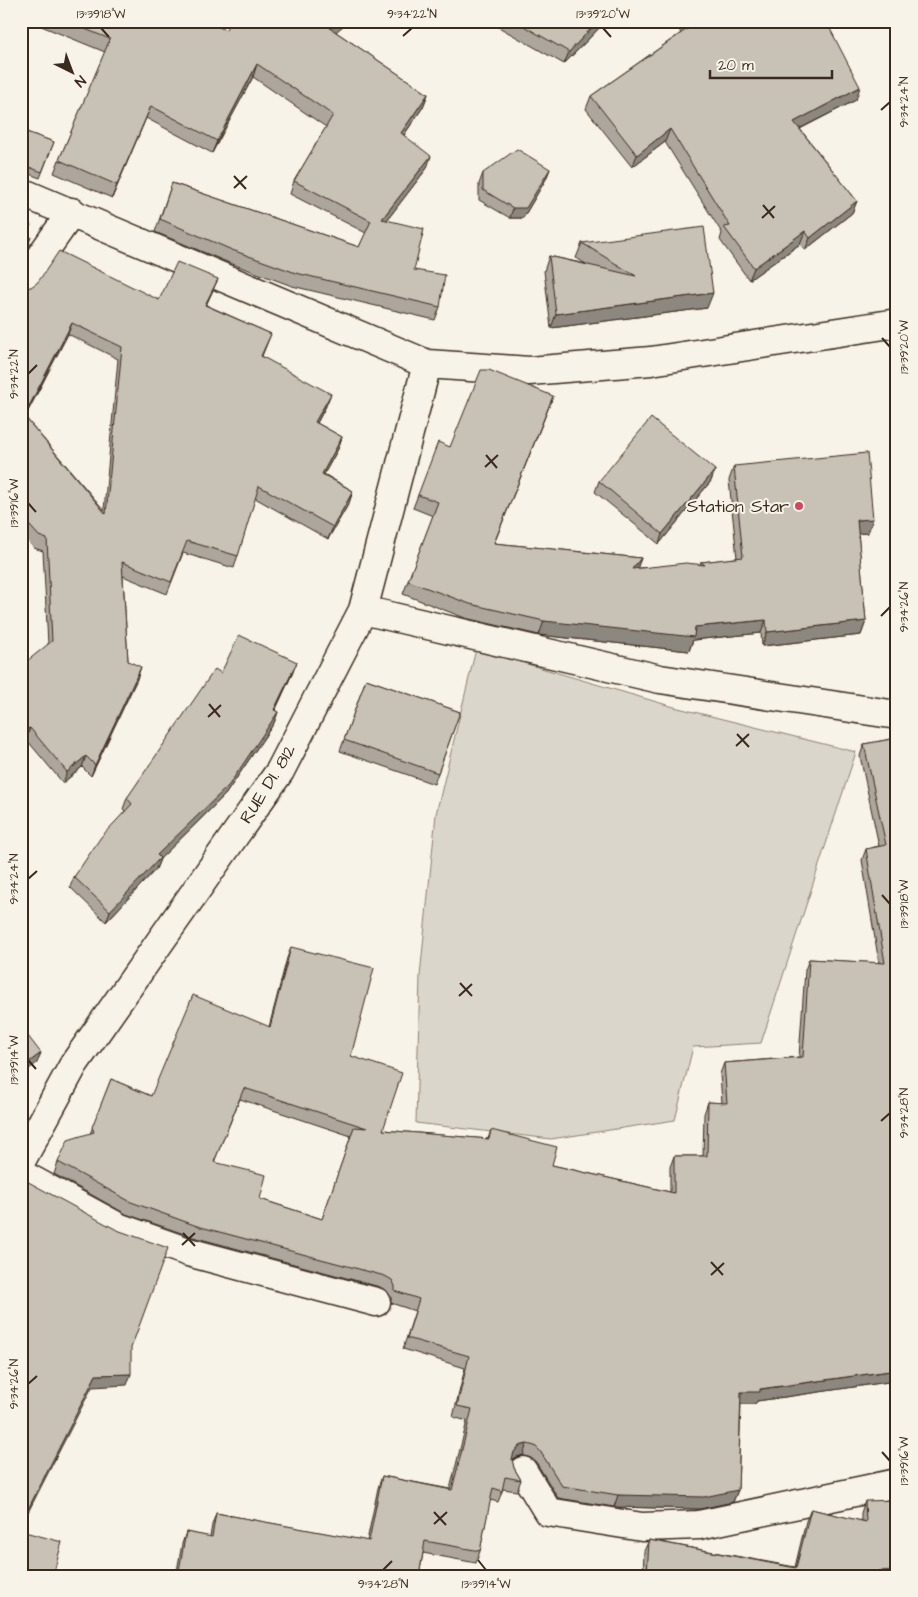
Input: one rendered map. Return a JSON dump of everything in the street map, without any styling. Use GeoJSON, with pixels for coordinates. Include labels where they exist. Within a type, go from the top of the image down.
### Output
{"type":"FeatureCollection","features":[{"type":"Feature","properties":{"kind":"street"},"geometry":{"type":"LineString","coordinates":[[21,192],[72,212],[426,364],[529,371],[651,361],[897,323]]}},
{"type":"Feature","properties":{"kind":"street"},"geometry":{"type":"LineString","coordinates":[[21,284],[72,212]]}},
{"type":"Feature","properties":{"kind":"street","name":"RUE DI. 812"},"geometry":{"type":"LineString","coordinates":[[21,1161],[74,1064],[280,771],[363,610],[426,364]]}},
{"type":"Feature","properties":{"kind":"street"},"geometry":{"type":"LineString","coordinates":[[363,610],[660,679],[897,716]]}},
{"type":"Feature","properties":{"kind":"street"},"geometry":{"type":"LineString","coordinates":[[21,1174],[120,1228],[188,1252],[376,1302]]}},
{"type":"Feature","properties":{"kind":"street"},"geometry":{"type":"LineString","coordinates":[[523,1471],[548,1512],[642,1527],[698,1525],[897,1482]]}},
{"type":"Feature","properties":{"kind":"shaded area"},"geometry":{"type":"Polygon","coordinates":[[[476,649],[674,707],[856,752],[761,1043],[693,1047],[675,1120],[551,1139],[416,1123],[420,976],[436,814],[476,649]]]}},
{"type":"Feature","properties":{"kind":"building"},"geometry":{"type":"Polygon","coordinates":[[[21,21],[27,21],[21,42],[21,21]]]}},
{"type":"Feature","properties":{"kind":"building"},"geometry":{"type":"Polygon","coordinates":[[[65,21],[205,21],[226,30],[229,21],[338,21],[330,28],[428,94],[401,133],[431,156],[382,219],[424,229],[414,270],[445,275],[440,307],[296,273],[232,250],[160,219],[172,183],[359,247],[371,221],[294,181],[333,115],[257,64],[217,141],[151,106],[117,185],[59,160],[110,39],[65,21]]]}},
{"type":"Feature","properties":{"kind":"building"},"geometry":{"type":"Polygon","coordinates":[[[515,21],[598,21],[569,52],[515,21]]]}},
{"type":"Feature","properties":{"kind":"building"},"geometry":{"type":"Polygon","coordinates":[[[686,21],[826,21],[860,87],[794,122],[857,201],[810,238],[805,231],[754,268],[724,227],[730,226],[670,129],[637,155],[591,96],[690,27],[686,21]]]}},
{"type":"Feature","properties":{"kind":"building"},"geometry":{"type":"Polygon","coordinates":[[[21,130],[54,142],[42,172],[21,164],[21,130]]]}},
{"type":"Feature","properties":{"kind":"building"},"geometry":{"type":"Polygon","coordinates":[[[517,149],[550,169],[526,208],[513,208],[483,190],[483,173],[517,149]]]}},
{"type":"Feature","properties":{"kind":"building"},"geometry":{"type":"Polygon","coordinates":[[[21,219],[31,225],[25,235],[31,237],[21,251],[21,219]]]}},
{"type":"Feature","properties":{"kind":"building"},"geometry":{"type":"Polygon","coordinates":[[[704,227],[713,293],[556,314],[549,256],[636,276],[582,243],[704,227]]]}},
{"type":"Feature","properties":{"kind":"building"},"geometry":{"type":"Polygon","coordinates":[[[59,251],[159,300],[177,262],[218,279],[205,305],[271,334],[261,356],[331,394],[315,422],[342,437],[322,474],[353,491],[333,527],[259,486],[238,556],[187,541],[171,582],[122,562],[128,661],[141,667],[95,765],[86,756],[67,772],[30,728],[21,731],[21,666],[52,641],[47,539],[39,536],[21,516],[21,287],[31,287],[38,282],[59,251]],[[72,323],[24,416],[106,514],[122,347],[72,323]]]}},
{"type":"Feature","properties":{"kind":"building"},"geometry":{"type":"Polygon","coordinates":[[[481,370],[489,370],[553,396],[494,543],[641,558],[632,569],[686,563],[705,565],[701,562],[743,557],[734,466],[867,453],[873,519],[857,520],[866,621],[767,632],[766,620],[695,627],[694,637],[544,621],[470,604],[408,581],[438,502],[418,495],[438,442],[450,447],[481,370]]]}},
{"type":"Feature","properties":{"kind":"building"},"geometry":{"type":"Polygon","coordinates":[[[651,418],[715,470],[662,534],[599,481],[651,418]]]}},
{"type":"Feature","properties":{"kind":"building"},"geometry":{"type":"Polygon","coordinates":[[[239,635],[297,662],[274,710],[278,712],[229,785],[157,855],[160,858],[110,911],[74,877],[101,837],[132,804],[127,798],[215,669],[221,673],[239,635]]]}},
{"type":"Feature","properties":{"kind":"building"},"geometry":{"type":"Polygon","coordinates":[[[366,679],[460,712],[438,773],[344,740],[366,679]]]}},
{"type":"Feature","properties":{"kind":"building"},"geometry":{"type":"Polygon","coordinates":[[[897,738],[897,1370],[760,1389],[760,1392],[741,1392],[738,1490],[704,1497],[618,1495],[562,1486],[540,1451],[535,1446],[527,1444],[519,1446],[514,1452],[512,1459],[514,1468],[521,1480],[505,1477],[502,1491],[493,1488],[480,1551],[425,1541],[419,1576],[178,1576],[186,1532],[212,1537],[216,1513],[369,1541],[382,1476],[452,1490],[472,1409],[457,1406],[469,1356],[407,1338],[419,1299],[395,1291],[392,1280],[385,1276],[197,1226],[131,1202],[58,1162],[68,1140],[94,1132],[92,1127],[111,1079],[151,1096],[193,995],[270,1027],[291,947],[374,968],[351,1056],[402,1073],[383,1130],[489,1139],[491,1130],[557,1147],[552,1165],[674,1193],[674,1156],[707,1156],[708,1102],[727,1103],[724,1063],[803,1057],[809,959],[885,963],[866,849],[886,845],[864,744],[897,738]],[[244,1088],[214,1162],[266,1175],[260,1199],[322,1219],[354,1127],[367,1128],[244,1088]]]}},
{"type":"Feature","properties":{"kind":"building"},"geometry":{"type":"Polygon","coordinates":[[[21,1027],[41,1053],[21,1068],[21,1027]]]}},
{"type":"Feature","properties":{"kind":"building"},"geometry":{"type":"Polygon","coordinates":[[[21,1178],[117,1230],[168,1248],[131,1348],[131,1374],[96,1375],[21,1523],[21,1178]]]}},
{"type":"Feature","properties":{"kind":"building"},"geometry":{"type":"Polygon","coordinates":[[[897,1500],[897,1570],[879,1571],[878,1576],[647,1576],[649,1540],[796,1568],[811,1509],[866,1522],[865,1501],[897,1500]]]}},
{"type":"Feature","properties":{"kind":"building"},"geometry":{"type":"Polygon","coordinates":[[[21,1531],[62,1542],[53,1576],[21,1576],[21,1531]]]}},
{"type":"Feature","properties":{"kind":"place","name":"Station Star"},"geometry":{"type":"Point","coordinates":[799,506]}}]}
